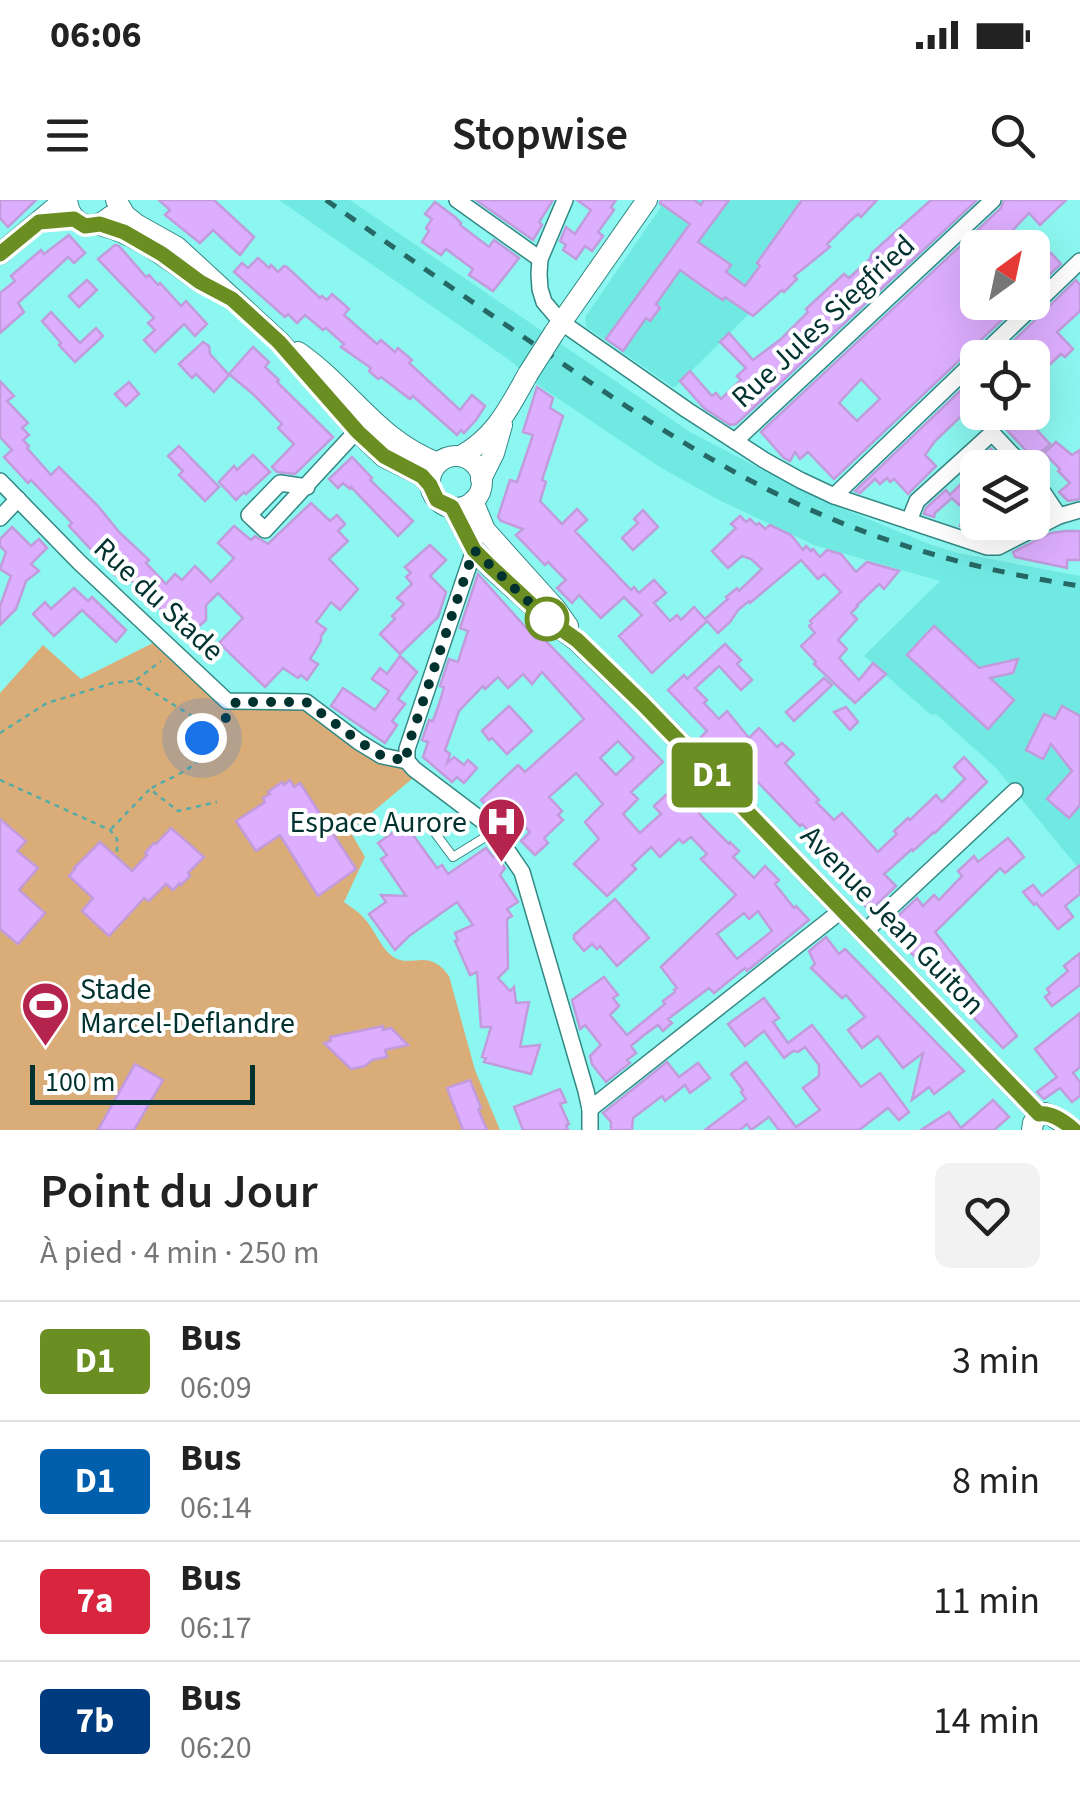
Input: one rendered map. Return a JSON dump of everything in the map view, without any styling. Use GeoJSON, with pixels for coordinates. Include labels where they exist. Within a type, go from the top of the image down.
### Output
{"type":"FeatureCollection","features":[{"type":"Feature","properties":{"kind":"main road"},"geometry":{"type":"LineString","coordinates":[[100,224],[112,214],[116,200]]}},
{"type":"Feature","properties":{"kind":"main road"},"geometry":{"type":"LineString","coordinates":[[116,200],[136,224],[177,246],[279,342],[363,424],[384,456],[430,485]]}},
{"type":"Feature","properties":{"kind":"main road"},"geometry":{"type":"LineString","coordinates":[[504,416],[480,491],[473,501],[452,507],[437,500],[430,477],[438,463],[481,445],[647,200]]}},
{"type":"Feature","properties":{"kind":"main road"},"geometry":{"type":"LineString","coordinates":[[0,254],[39,222],[68,206],[85,226],[100,224],[124,232],[232,299]]}},
{"type":"Feature","properties":{"kind":"main road"},"geometry":{"type":"LineString","coordinates":[[363,424],[414,454],[438,463]]}},
{"type":"Feature","properties":{"kind":"main road"},"geometry":{"type":"LineString","coordinates":[[461,456],[475,464],[481,479]]}},
{"type":"Feature","properties":{"kind":"main road","name":"Avenue Jean Guiton"},"geometry":{"type":"LineString","coordinates":[[473,501],[485,530],[556,609],[577,640]]}},
{"type":"Feature","properties":{"kind":"main road","name":"Avenue Jean Guiton"},"geometry":{"type":"LineString","coordinates":[[452,507],[474,550],[643,704],[865,934],[1036,1122]]}},
{"type":"Feature","properties":{"kind":"main road"},"geometry":{"type":"LineString","coordinates":[[1036,1122],[1044,1113],[1077,1130]]}},
{"type":"Feature","properties":{"kind":"street"},"geometry":{"type":"LineString","coordinates":[[457,200],[540,260]]}},
{"type":"Feature","properties":{"kind":"street"},"geometry":{"type":"LineString","coordinates":[[565,200],[540,260],[540,289],[557,328],[735,441],[834,496],[986,546],[998,547],[1059,516],[1080,510]]}},
{"type":"Feature","properties":{"kind":"street","name":"Rue Jules Siegfried"},"geometry":{"type":"LineString","coordinates":[[735,441],[993,200]]}},
{"type":"Feature","properties":{"kind":"street"},"geometry":{"type":"LineString","coordinates":[[997,340],[1080,260]]}},
{"type":"Feature","properties":{"kind":"street"},"geometry":{"type":"LineString","coordinates":[[834,496],[960,375]]}},
{"type":"Feature","properties":{"kind":"street"},"geometry":{"type":"LineString","coordinates":[[307,487],[363,424]]}},
{"type":"Feature","properties":{"kind":"street"},"geometry":{"type":"LineString","coordinates":[[974,450],[992,434],[1007,450]]}},
{"type":"Feature","properties":{"kind":"street"},"geometry":{"type":"LineString","coordinates":[[908,522],[917,501],[960,463]]}},
{"type":"Feature","properties":{"kind":"street","name":"Rue du Stade"},"geometry":{"type":"LineString","coordinates":[[0,481],[79,562],[228,702],[306,702],[382,756],[407,761],[494,831],[526,883],[590,1109],[590,1130]]}},
{"type":"Feature","properties":{"kind":"street"},"geometry":{"type":"LineString","coordinates":[[0,518],[18,499]]}},
{"type":"Feature","properties":{"kind":"street"},"geometry":{"type":"LineString","coordinates":[[1050,503],[1059,516]]}},
{"type":"Feature","properties":{"kind":"street"},"geometry":{"type":"LineString","coordinates":[[407,761],[407,749],[474,550]]}},
{"type":"Feature","properties":{"kind":"street"},"geometry":{"type":"LineString","coordinates":[[865,934],[1014,791]]}},
{"type":"Feature","properties":{"kind":"street"},"geometry":{"type":"LineString","coordinates":[[590,1109],[842,910]]}},
{"type":"Feature","properties":{"kind":"lane"},"geometry":{"type":"LineString","coordinates":[[430,826],[453,857],[494,831]]}},
{"type":"Feature","properties":{"kind":"path"},"geometry":{"type":"LineString","coordinates":[[0,733],[47,703],[135,681],[173,652]]}},
{"type":"Feature","properties":{"kind":"path"},"geometry":{"type":"LineString","coordinates":[[135,681],[206,725],[226,720],[236,702]]}},
{"type":"Feature","properties":{"kind":"path"},"geometry":{"type":"LineString","coordinates":[[110,830],[150,789],[192,766],[200,757],[206,725]]}},
{"type":"Feature","properties":{"kind":"path"},"geometry":{"type":"LineString","coordinates":[[0,780],[110,830],[117,839],[117,857]]}},
{"type":"Feature","properties":{"kind":"path"},"geometry":{"type":"LineString","coordinates":[[150,789],[178,811],[217,802]]}},
{"type":"Feature","properties":{"kind":"shaded area"},"geometry":{"type":"Polygon","coordinates":[[[279,200],[350,200],[690,432],[817,498],[958,553],[1080,576],[1080,870],[996,768],[864,656],[940,581],[814,545],[658,466],[279,200]]]}},
{"type":"Feature","properties":{"kind":"shaded area"},"geometry":{"type":"Polygon","coordinates":[[[662,200],[864,200],[674,388],[586,327],[585,317],[661,207],[662,200]]]}},
{"type":"Feature","properties":{"kind":"shaded area"},"geometry":{"type":"Polygon","coordinates":[[[161,639],[227,701],[306,702],[419,773],[350,831],[365,857],[344,902],[363,917],[392,956],[434,962],[449,976],[475,1070],[500,1130],[0,1130],[0,693],[43,645],[81,679],[161,639]]]}},
{"type":"Feature","properties":{"kind":"building"},"geometry":{"type":"Polygon","coordinates":[[[0,200],[36,200],[8,227],[0,218],[0,200]]]}},
{"type":"Feature","properties":{"kind":"building"},"geometry":{"type":"Polygon","coordinates":[[[159,200],[214,200],[254,237],[240,255],[213,230],[200,243],[165,215],[170,210],[159,200]]]}},
{"type":"Feature","properties":{"kind":"building"},"geometry":{"type":"Polygon","coordinates":[[[476,200],[553,200],[533,240],[476,200]]]}},
{"type":"Feature","properties":{"kind":"building"},"geometry":{"type":"Polygon","coordinates":[[[577,200],[616,200],[611,207],[614,210],[598,232],[603,236],[592,251],[585,246],[576,259],[563,250],[566,245],[560,241],[566,227],[575,234],[591,210],[577,200]]]}},
{"type":"Feature","properties":{"kind":"building"},"geometry":{"type":"Polygon","coordinates":[[[661,200],[694,200],[701,205],[704,200],[729,200],[698,242],[731,265],[726,272],[745,286],[802,200],[877,200],[794,276],[797,279],[784,292],[753,316],[680,270],[656,304],[660,308],[650,321],[646,318],[623,351],[606,339],[690,224],[661,200]]]}},
{"type":"Feature","properties":{"kind":"building"},"geometry":{"type":"Polygon","coordinates":[[[931,200],[977,200],[736,424],[730,425],[704,408],[680,381],[690,371],[712,396],[716,393],[721,399],[741,380],[737,376],[746,368],[720,342],[729,333],[753,360],[781,339],[844,274],[849,278],[931,200]]]}},
{"type":"Feature","properties":{"kind":"building"},"geometry":{"type":"Polygon","coordinates":[[[1004,200],[1066,200],[1040,225],[1029,213],[1013,230],[977,230],[1001,208],[1004,200]]]}},
{"type":"Feature","properties":{"kind":"building"},"geometry":{"type":"Polygon","coordinates":[[[435,202],[489,247],[494,240],[519,258],[493,291],[469,275],[473,269],[446,249],[441,255],[422,242],[432,219],[425,214],[435,202]]]}},
{"type":"Feature","properties":{"kind":"building"},"geometry":{"type":"Polygon","coordinates":[[[69,235],[85,253],[74,263],[68,257],[18,303],[24,312],[0,333],[0,293],[15,281],[11,276],[41,250],[44,254],[69,235]]]}},
{"type":"Feature","properties":{"kind":"building"},"geometry":{"type":"Polygon","coordinates":[[[115,245],[146,277],[149,275],[160,283],[181,306],[186,301],[207,324],[195,336],[184,324],[155,352],[144,340],[155,330],[148,323],[154,318],[98,259],[115,245]]]}},
{"type":"Feature","properties":{"kind":"building"},"geometry":{"type":"Polygon","coordinates":[[[960,246],[960,320],[1002,320],[981,340],[960,340],[960,360],[834,479],[808,452],[800,459],[795,452],[790,461],[784,458],[761,432],[960,246]],[[861,379],[839,403],[857,421],[880,399],[861,379]]]}},
{"type":"Feature","properties":{"kind":"building"},"geometry":{"type":"Polygon","coordinates":[[[1050,254],[1061,264],[1050,274],[1050,254]]]}},
{"type":"Feature","properties":{"kind":"building"},"geometry":{"type":"Polygon","coordinates":[[[258,258],[278,272],[287,267],[320,298],[327,300],[332,294],[349,309],[344,315],[377,344],[381,340],[395,352],[398,348],[460,410],[472,395],[485,406],[476,420],[457,435],[413,396],[410,399],[381,377],[378,379],[369,371],[371,368],[341,347],[344,344],[326,328],[323,330],[305,315],[297,323],[288,314],[285,317],[234,272],[242,263],[248,268],[258,258]]]}},
{"type":"Feature","properties":{"kind":"building"},"geometry":{"type":"Polygon","coordinates":[[[87,280],[97,290],[79,307],[69,296],[87,280]]]}},
{"type":"Feature","properties":{"kind":"building"},"geometry":{"type":"Polygon","coordinates":[[[1076,280],[1080,285],[1080,311],[1057,332],[1073,349],[1050,364],[1050,340],[1014,340],[1035,320],[1050,320],[1050,305],[1076,280]]]}},
{"type":"Feature","properties":{"kind":"building"},"geometry":{"type":"Polygon","coordinates":[[[51,312],[80,343],[96,328],[103,336],[75,362],[42,321],[51,312]]]}},
{"type":"Feature","properties":{"kind":"building"},"geometry":{"type":"Polygon","coordinates":[[[203,342],[229,375],[214,392],[179,364],[203,342]]]}},
{"type":"Feature","properties":{"kind":"building"},"geometry":{"type":"Polygon","coordinates":[[[253,347],[269,362],[265,367],[277,382],[333,437],[295,474],[277,472],[272,467],[294,444],[278,428],[282,424],[229,374],[253,347]]]}},
{"type":"Feature","properties":{"kind":"building"},"geometry":{"type":"Polygon","coordinates":[[[0,381],[14,396],[7,401],[28,423],[22,428],[29,435],[23,440],[27,448],[51,475],[59,467],[149,560],[146,563],[166,584],[175,574],[182,580],[195,566],[211,582],[234,558],[218,543],[234,526],[251,540],[255,536],[268,544],[311,503],[330,521],[337,515],[345,524],[338,531],[348,541],[329,559],[358,589],[340,610],[331,602],[316,622],[326,629],[310,659],[318,664],[307,680],[283,668],[265,687],[219,643],[243,618],[218,593],[206,605],[206,620],[196,629],[191,625],[187,630],[121,570],[115,575],[69,526],[72,523],[4,457],[12,450],[0,437],[0,381]]]}},
{"type":"Feature","properties":{"kind":"building"},"geometry":{"type":"Polygon","coordinates":[[[129,382],[139,394],[126,406],[115,394],[129,382]]]}},
{"type":"Feature","properties":{"kind":"building"},"geometry":{"type":"Polygon","coordinates":[[[537,387],[553,398],[550,408],[563,416],[542,480],[546,482],[540,501],[562,524],[577,509],[587,520],[575,531],[631,590],[634,587],[639,593],[654,580],[666,593],[654,603],[670,621],[677,615],[681,620],[694,607],[705,619],[762,569],[742,556],[728,568],[712,551],[736,528],[731,524],[740,516],[765,529],[770,525],[791,535],[803,550],[806,546],[820,557],[827,550],[841,554],[856,572],[867,562],[899,571],[884,589],[879,584],[857,605],[851,613],[857,619],[838,640],[847,649],[839,658],[859,680],[873,663],[886,674],[855,703],[814,664],[801,646],[815,633],[810,621],[841,592],[824,574],[818,579],[801,560],[738,610],[718,633],[707,621],[652,673],[619,636],[642,615],[624,597],[601,618],[579,595],[572,603],[557,588],[566,580],[516,535],[523,529],[498,517],[510,480],[517,482],[533,435],[523,432],[537,387]]]}},
{"type":"Feature","properties":{"kind":"building"},"geometry":{"type":"Polygon","coordinates":[[[960,391],[960,417],[925,455],[936,466],[908,494],[894,479],[890,482],[887,478],[880,484],[875,479],[860,493],[855,491],[960,391]]]}},
{"type":"Feature","properties":{"kind":"building"},"geometry":{"type":"Polygon","coordinates":[[[1007,430],[1037,430],[1050,444],[1044,450],[1026,450],[1007,430]]]}},
{"type":"Feature","properties":{"kind":"building"},"geometry":{"type":"Polygon","coordinates":[[[1056,442],[1072,455],[1080,450],[1080,499],[1068,501],[1059,492],[1070,483],[1058,471],[1047,450],[1056,442]]]}},
{"type":"Feature","properties":{"kind":"building"},"geometry":{"type":"Polygon","coordinates":[[[179,446],[219,487],[205,501],[179,475],[183,471],[168,456],[179,446]]]}},
{"type":"Feature","properties":{"kind":"building"},"geometry":{"type":"Polygon","coordinates":[[[253,455],[270,472],[236,500],[219,482],[234,466],[237,470],[253,455]]]}},
{"type":"Feature","properties":{"kind":"building"},"geometry":{"type":"Polygon","coordinates":[[[352,457],[413,521],[398,536],[351,487],[343,483],[338,488],[329,479],[352,457]]]}},
{"type":"Feature","properties":{"kind":"building"},"geometry":{"type":"Polygon","coordinates":[[[960,485],[959,505],[952,498],[934,517],[924,514],[946,490],[950,495],[960,485]]]}},
{"type":"Feature","properties":{"kind":"building"},"geometry":{"type":"Polygon","coordinates":[[[643,510],[658,527],[633,550],[622,538],[638,523],[634,519],[643,510]]]}},
{"type":"Feature","properties":{"kind":"building"},"geometry":{"type":"Polygon","coordinates":[[[12,527],[31,546],[39,539],[47,548],[31,564],[39,571],[26,581],[16,609],[0,625],[0,606],[11,576],[0,569],[6,552],[0,539],[12,527]]]}},
{"type":"Feature","properties":{"kind":"building"},"geometry":{"type":"Polygon","coordinates":[[[1080,531],[1080,560],[1067,560],[1067,568],[1015,557],[1013,552],[1037,540],[1050,540],[1051,533],[1080,531]]]}},
{"type":"Feature","properties":{"kind":"building"},"geometry":{"type":"Polygon","coordinates":[[[430,545],[446,560],[430,576],[446,592],[438,617],[400,654],[380,634],[404,604],[397,598],[412,584],[406,577],[411,573],[405,567],[430,545]]]}},
{"type":"Feature","properties":{"kind":"building"},"geometry":{"type":"Polygon","coordinates":[[[478,574],[536,639],[540,635],[663,762],[631,792],[638,799],[623,814],[640,833],[661,814],[654,806],[682,780],[703,802],[696,809],[704,819],[739,851],[733,857],[754,878],[765,866],[779,880],[775,884],[794,908],[809,920],[747,971],[745,968],[714,993],[709,988],[668,1019],[672,1023],[663,1031],[658,1025],[644,1035],[631,1046],[636,1053],[627,1060],[630,1063],[606,1082],[590,1056],[601,1045],[585,1025],[580,1029],[572,1000],[604,977],[618,995],[613,998],[619,1006],[610,1015],[627,1035],[665,1004],[663,1001],[677,988],[661,967],[736,895],[701,859],[707,854],[691,837],[683,843],[679,839],[660,857],[651,847],[632,865],[636,869],[607,896],[574,864],[599,839],[585,822],[603,804],[576,773],[549,797],[562,811],[558,815],[563,820],[544,838],[548,843],[535,855],[521,841],[530,832],[510,812],[496,815],[481,800],[518,765],[525,772],[584,719],[542,672],[532,684],[523,674],[508,688],[498,677],[485,689],[483,686],[459,711],[445,750],[450,754],[447,763],[454,757],[464,765],[468,760],[477,768],[464,783],[457,777],[452,782],[423,757],[428,742],[422,740],[440,701],[444,687],[440,686],[449,659],[458,662],[468,631],[460,628],[478,574]],[[618,741],[600,758],[616,775],[634,758],[618,741]],[[758,911],[749,919],[744,913],[717,934],[737,959],[772,931],[758,911]]]}},
{"type":"Feature","properties":{"kind":"building"},"geometry":{"type":"Polygon","coordinates":[[[74,588],[88,601],[92,597],[126,630],[116,642],[82,610],[54,636],[33,614],[45,602],[51,609],[74,588]]]}},
{"type":"Feature","properties":{"kind":"building"},"geometry":{"type":"Polygon","coordinates":[[[934,626],[979,668],[1018,659],[1013,673],[990,678],[1014,700],[988,729],[907,655],[934,626]]]}},
{"type":"Feature","properties":{"kind":"building"},"geometry":{"type":"Polygon","coordinates":[[[725,644],[741,660],[737,664],[752,680],[741,690],[719,666],[695,688],[707,700],[704,703],[719,719],[727,711],[749,738],[759,728],[777,747],[782,743],[794,754],[785,763],[819,800],[816,802],[834,820],[842,813],[878,852],[908,818],[936,795],[942,802],[965,779],[954,767],[964,757],[987,782],[935,833],[884,874],[896,886],[870,911],[824,863],[833,855],[754,778],[742,768],[737,773],[701,737],[707,731],[668,690],[684,675],[687,679],[725,644]]]}},
{"type":"Feature","properties":{"kind":"building"},"geometry":{"type":"Polygon","coordinates":[[[400,656],[417,672],[398,699],[405,704],[392,721],[397,725],[385,743],[331,706],[343,688],[375,710],[389,691],[372,679],[380,668],[387,674],[400,656]]]}},
{"type":"Feature","properties":{"kind":"building"},"geometry":{"type":"Polygon","coordinates":[[[824,678],[832,685],[794,721],[786,712],[824,678]]]}},
{"type":"Feature","properties":{"kind":"building"},"geometry":{"type":"Polygon","coordinates":[[[509,706],[532,731],[507,754],[482,731],[509,706]]]}},
{"type":"Feature","properties":{"kind":"building"},"geometry":{"type":"Polygon","coordinates":[[[1062,706],[1080,716],[1080,805],[1069,818],[1047,799],[1072,771],[1051,744],[1043,759],[1026,750],[1044,714],[1055,719],[1062,706]]]}},
{"type":"Feature","properties":{"kind":"building"},"geometry":{"type":"Polygon","coordinates":[[[846,707],[858,722],[850,730],[834,712],[846,707]]]}},
{"type":"Feature","properties":{"kind":"building"},"geometry":{"type":"Polygon","coordinates":[[[290,780],[294,787],[300,783],[356,869],[318,896],[280,835],[256,851],[236,821],[265,802],[263,798],[268,792],[290,780]]]}},
{"type":"Feature","properties":{"kind":"building"},"geometry":{"type":"Polygon","coordinates":[[[0,819],[26,841],[17,851],[38,868],[19,890],[45,913],[18,944],[0,929],[0,819]]]}},
{"type":"Feature","properties":{"kind":"building"},"geometry":{"type":"Polygon","coordinates":[[[405,824],[437,868],[442,865],[448,874],[486,848],[505,868],[500,875],[518,902],[507,909],[512,916],[507,919],[508,968],[498,978],[510,991],[514,987],[516,1003],[529,1002],[520,1047],[540,1045],[531,1074],[484,1062],[491,1027],[481,1027],[477,972],[470,975],[455,941],[455,933],[473,925],[457,902],[395,950],[369,914],[386,902],[381,895],[406,896],[381,859],[387,855],[378,843],[405,824]]]}},
{"type":"Feature","properties":{"kind":"building"},"geometry":{"type":"Polygon","coordinates":[[[171,828],[204,857],[181,885],[173,890],[166,884],[149,901],[144,898],[109,936],[82,911],[93,898],[69,876],[100,842],[132,871],[171,828]]]}},
{"type":"Feature","properties":{"kind":"building"},"geometry":{"type":"Polygon","coordinates":[[[1008,838],[1024,857],[1005,873],[1000,868],[935,932],[1017,1036],[1003,1048],[886,927],[917,898],[923,906],[934,895],[939,900],[962,876],[958,871],[974,856],[978,862],[1008,838]]]}},
{"type":"Feature","properties":{"kind":"building"},"geometry":{"type":"Polygon","coordinates":[[[1080,865],[1080,894],[1065,906],[1073,917],[1058,929],[1023,892],[1033,885],[1042,896],[1080,865]]]}},
{"type":"Feature","properties":{"kind":"building"},"geometry":{"type":"Polygon","coordinates":[[[615,899],[649,938],[617,966],[600,946],[597,949],[592,944],[584,951],[574,939],[615,899]]]}},
{"type":"Feature","properties":{"kind":"building"},"geometry":{"type":"Polygon","coordinates":[[[826,937],[839,954],[845,949],[964,1071],[934,1094],[929,1087],[912,1100],[923,1053],[903,1068],[878,1036],[862,1048],[848,1030],[865,1017],[846,995],[842,998],[811,968],[815,964],[809,951],[826,937]]]}},
{"type":"Feature","properties":{"kind":"building"},"geometry":{"type":"Polygon","coordinates":[[[1080,953],[1080,985],[1052,1006],[1045,997],[1050,993],[1047,989],[1068,971],[1064,966],[1080,953]]]}},
{"type":"Feature","properties":{"kind":"building"},"geometry":{"type":"Polygon","coordinates":[[[764,998],[779,1018],[773,1022],[788,1043],[812,1025],[861,1087],[880,1073],[909,1112],[899,1120],[888,1108],[859,1130],[779,1130],[769,1117],[751,1130],[747,1124],[740,1130],[705,1130],[746,1099],[731,1074],[746,1062],[796,1127],[820,1110],[803,1088],[819,1076],[819,1065],[805,1047],[784,1058],[764,1031],[745,1046],[728,1024],[764,998]]]}},
{"type":"Feature","properties":{"kind":"building"},"geometry":{"type":"Polygon","coordinates":[[[1080,1013],[1080,1067],[1073,1073],[1080,1082],[1080,1096],[1072,1102],[1060,1088],[1044,1099],[1037,1092],[1057,1077],[1035,1049],[1080,1013]]]}},
{"type":"Feature","properties":{"kind":"building"},"geometry":{"type":"Polygon","coordinates":[[[383,1026],[383,1030],[391,1028],[408,1045],[385,1050],[387,1057],[365,1066],[351,1069],[324,1043],[331,1041],[330,1037],[383,1026]]]}},
{"type":"Feature","properties":{"kind":"building"},"geometry":{"type":"Polygon","coordinates":[[[667,1062],[679,1077],[698,1063],[710,1078],[690,1093],[685,1085],[665,1101],[662,1096],[633,1118],[632,1130],[611,1130],[611,1122],[603,1113],[667,1062]]]}},
{"type":"Feature","properties":{"kind":"building"},"geometry":{"type":"Polygon","coordinates":[[[135,1064],[163,1080],[134,1130],[98,1130],[135,1064]]]}},
{"type":"Feature","properties":{"kind":"building"},"geometry":{"type":"Polygon","coordinates":[[[470,1080],[487,1130],[463,1130],[447,1088],[470,1080]]]}},
{"type":"Feature","properties":{"kind":"building"},"geometry":{"type":"Polygon","coordinates":[[[560,1089],[566,1102],[560,1104],[568,1130],[523,1130],[514,1107],[560,1089]]]}},
{"type":"Feature","properties":{"kind":"building"},"geometry":{"type":"Polygon","coordinates":[[[993,1100],[1009,1117],[994,1130],[921,1130],[949,1112],[961,1128],[993,1100]]]}},
{"type":"Feature","properties":{"kind":"railway"},"geometry":{"type":"LineString","coordinates":[[326,200],[618,401],[758,484],[832,519],[923,551],[1016,575],[1080,586]]}},
{"type":"Feature","properties":{"kind":"bus line","name":"D1"},"geometry":{"type":"LineString","coordinates":[[0,254],[39,222],[74,219],[85,226],[100,224],[124,232],[232,299],[279,342],[358,432],[384,456],[422,476],[437,500],[452,507],[474,550],[643,704],[1039,1114],[1052,1116],[1074,1130]]}},
{"type":"Feature","properties":{"kind":"place","name":"Espace Aurore"},"geometry":{"type":"Point","coordinates":[502,864]}},
{"type":"Feature","properties":{"kind":"place","name":"Stade Marcel-Deflandre"},"geometry":{"type":"Point","coordinates":[45,1048]}},
{"type":"Feature","properties":{"kind":"route"},"geometry":{"type":"LineString","coordinates":[[202,738],[206,725],[226,720],[236,702],[306,702],[382,756],[407,761],[407,749],[474,550],[547,619]]}}]}
